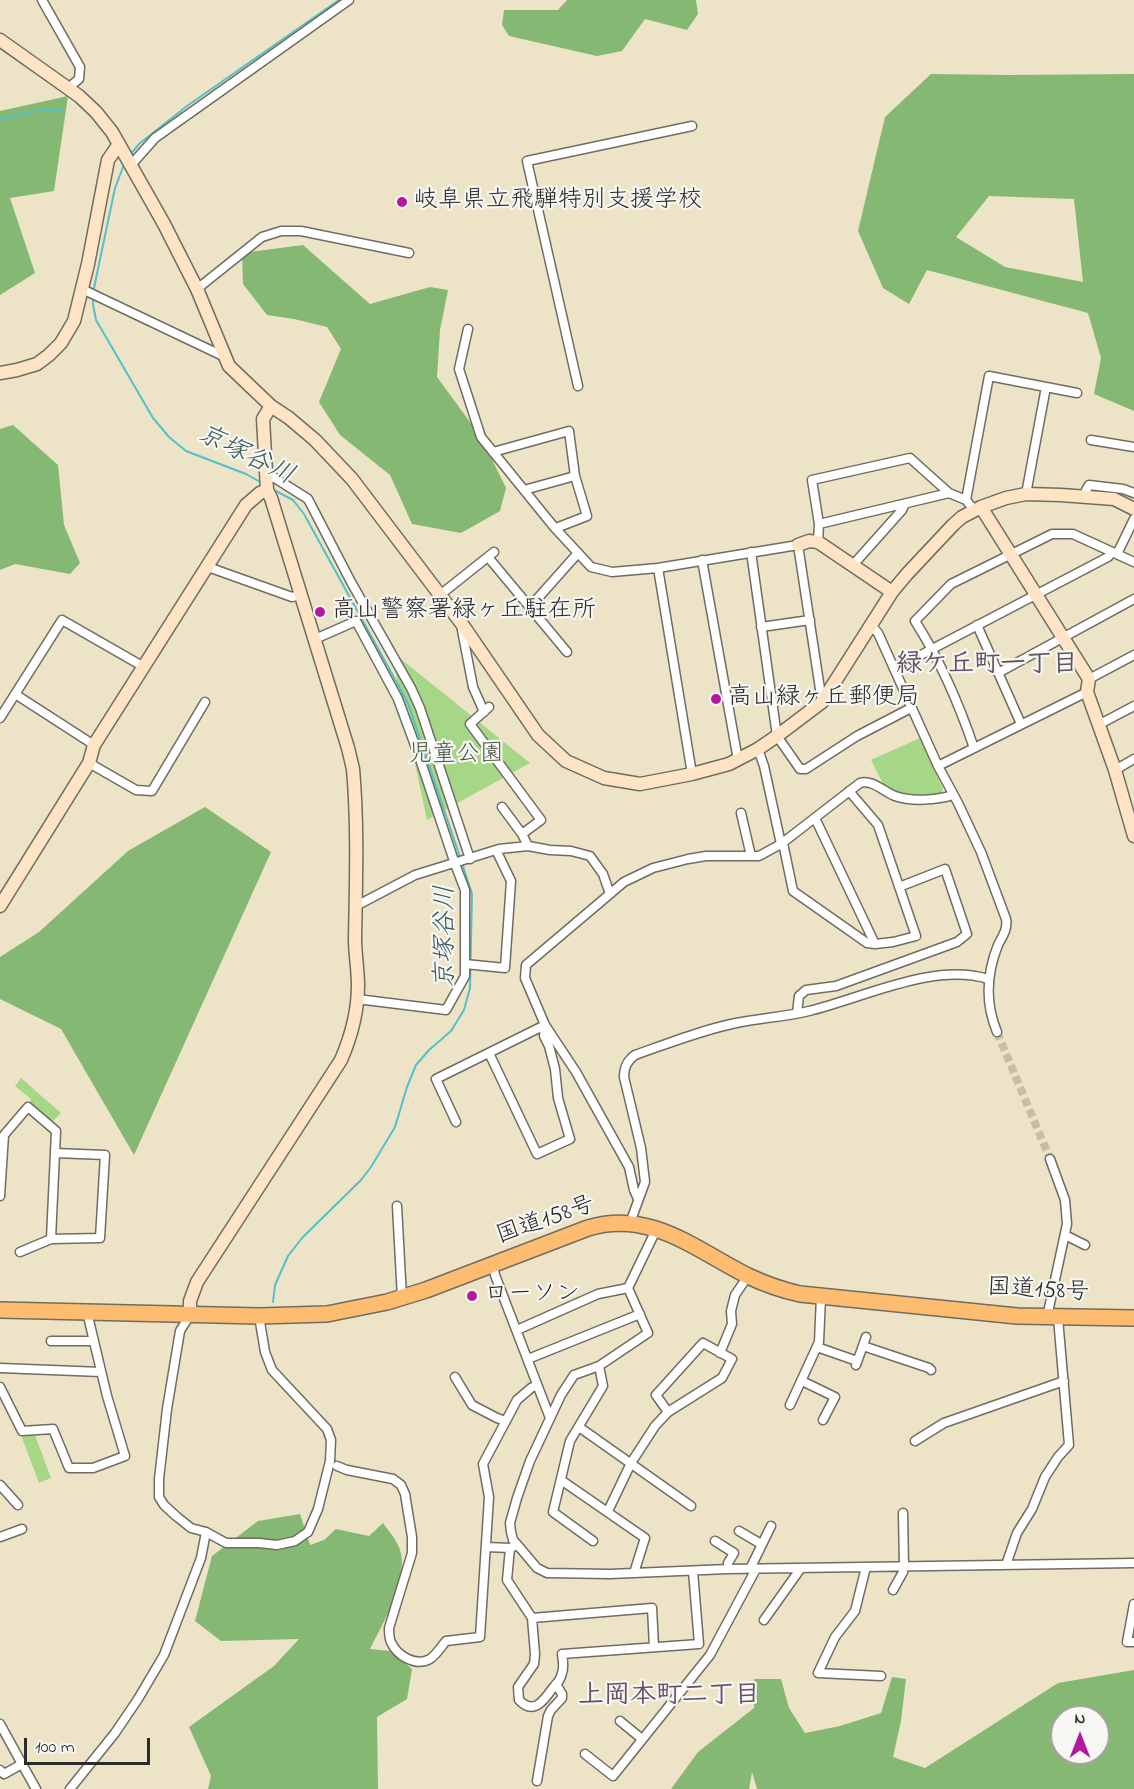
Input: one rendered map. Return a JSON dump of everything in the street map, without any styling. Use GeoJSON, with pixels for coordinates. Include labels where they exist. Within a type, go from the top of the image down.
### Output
{"type":"FeatureCollection","features":[{"type":"Feature","properties":{"kind":"highway","name":"国道158号"},"geometry":{"type":"LineString","coordinates":[[0,1310],[259,1316],[327,1314],[402,1298],[588,1228],[609,1223],[630,1223],[657,1228],[669,1233],[748,1276],[788,1292],[1052,1318],[1134,1318]]}},
{"type":"Feature","properties":{"kind":"street"},"geometry":{"type":"LineString","coordinates":[[42,0],[80,67],[79,79],[68,88]]}},
{"type":"Feature","properties":{"kind":"street"},"geometry":{"type":"LineString","coordinates":[[0,373],[37,364],[61,343],[74,321],[108,160],[125,155],[155,138],[349,0]]}},
{"type":"Feature","properties":{"kind":"street"},"geometry":{"type":"LineString","coordinates":[[0,40],[68,88],[96,112],[112,132],[164,224],[197,289],[229,366],[271,406],[315,440],[352,479],[460,621],[538,735],[566,761],[604,778],[640,784],[729,764],[758,750],[822,702],[892,592],[962,517],[1006,498],[1026,494],[1083,496],[1114,500],[1134,508]]}},
{"type":"Feature","properties":{"kind":"street"},"geometry":{"type":"LineString","coordinates":[[578,386],[527,161],[692,126]]}},
{"type":"Feature","properties":{"kind":"street"},"geometry":{"type":"LineString","coordinates":[[197,289],[262,237],[281,231],[301,231],[410,253]]}},
{"type":"Feature","properties":{"kind":"street"},"geometry":{"type":"LineString","coordinates":[[82,289],[225,357]]}},
{"type":"Feature","properties":{"kind":"street"},"geometry":{"type":"LineString","coordinates":[[468,329],[459,369],[481,437],[591,567],[612,572],[658,568],[798,545],[809,541],[818,542],[892,592]]}},
{"type":"Feature","properties":{"kind":"street"},"geometry":{"type":"LineString","coordinates":[[966,500],[989,376],[1077,393]]}},
{"type":"Feature","properties":{"kind":"street"},"geometry":{"type":"LineString","coordinates":[[1026,494],[1046,387]]}},
{"type":"Feature","properties":{"kind":"street"},"geometry":{"type":"LineString","coordinates":[[259,1316],[272,1370],[327,1429],[331,1440],[330,1461],[318,1509],[308,1532],[295,1541],[277,1545],[226,1543],[206,1532],[191,1528],[164,1505],[159,1497],[167,1409],[180,1331],[190,1315],[190,1301],[197,1282],[341,1060],[350,1040],[357,999],[353,769],[315,639],[266,486],[263,419],[271,406]]}},
{"type":"Feature","properties":{"kind":"street"},"geometry":{"type":"LineString","coordinates":[[493,452],[569,431],[575,476],[587,516],[556,528]]}},
{"type":"Feature","properties":{"kind":"street"},"geometry":{"type":"LineString","coordinates":[[1091,440],[1134,447]]}},
{"type":"Feature","properties":{"kind":"street"},"geometry":{"type":"LineString","coordinates":[[818,542],[819,524],[812,480],[910,458],[949,493],[966,500],[978,509],[1011,554],[1063,637],[1088,685],[1115,770],[1132,814],[1134,836]]}},
{"type":"Feature","properties":{"kind":"street"},"geometry":{"type":"LineString","coordinates":[[524,490],[575,476]]}},
{"type":"Feature","properties":{"kind":"street"},"geometry":{"type":"LineString","coordinates":[[1083,496],[1089,485],[1123,489],[1134,493]]}},
{"type":"Feature","properties":{"kind":"street"},"geometry":{"type":"LineString","coordinates":[[0,906],[89,763],[94,745],[246,506],[266,486]]}},
{"type":"Feature","properties":{"kind":"street"},"geometry":{"type":"LineString","coordinates":[[266,486],[308,500],[411,688],[420,708],[463,861],[465,976],[446,1010],[357,999]]}},
{"type":"Feature","properties":{"kind":"street"},"geometry":{"type":"LineString","coordinates":[[819,524],[949,493]]}},
{"type":"Feature","properties":{"kind":"street"},"geometry":{"type":"LineString","coordinates":[[853,565],[905,504]]}},
{"type":"Feature","properties":{"kind":"street"},"geometry":{"type":"LineString","coordinates":[[894,669],[1115,553],[1134,519]]}},
{"type":"Feature","properties":{"kind":"street"},"geometry":{"type":"LineString","coordinates":[[974,748],[932,649],[915,621],[951,584],[1052,534],[1072,534],[1134,562]]}},
{"type":"Feature","properties":{"kind":"street"},"geometry":{"type":"LineString","coordinates":[[798,545],[822,702]]}},
{"type":"Feature","properties":{"kind":"street"},"geometry":{"type":"LineString","coordinates":[[750,552],[777,736],[800,769],[806,769],[857,736],[911,708]]}},
{"type":"Feature","properties":{"kind":"street"},"geometry":{"type":"LineString","coordinates":[[530,607],[578,553]]}},
{"type":"Feature","properties":{"kind":"street"},"geometry":{"type":"LineString","coordinates":[[440,595],[491,555],[567,652]]}},
{"type":"Feature","properties":{"kind":"street"},"geometry":{"type":"LineString","coordinates":[[702,560],[738,760]]}},
{"type":"Feature","properties":{"kind":"street"},"geometry":{"type":"LineString","coordinates":[[208,567],[292,597],[301,595]]}},
{"type":"Feature","properties":{"kind":"street"},"geometry":{"type":"LineString","coordinates":[[658,568],[692,774]]}},
{"type":"Feature","properties":{"kind":"street"},"geometry":{"type":"LineString","coordinates":[[998,673],[1134,598]]}},
{"type":"Feature","properties":{"kind":"street"},"geometry":{"type":"LineString","coordinates":[[0,718],[62,620],[144,667]]}},
{"type":"Feature","properties":{"kind":"street"},"geometry":{"type":"LineString","coordinates":[[760,627],[810,620]]}},
{"type":"Feature","properties":{"kind":"street"},"geometry":{"type":"LineString","coordinates":[[315,639],[356,621],[398,699],[463,861]]}},
{"type":"Feature","properties":{"kind":"street"},"geometry":{"type":"LineString","coordinates":[[460,621],[472,687],[487,710],[471,724],[542,820],[522,834]]}},
{"type":"Feature","properties":{"kind":"street"},"geometry":{"type":"LineString","coordinates":[[870,625],[878,633],[938,766],[981,852],[1007,924],[993,958],[988,980],[988,1002],[997,1032]]}},
{"type":"Feature","properties":{"kind":"street"},"geometry":{"type":"LineString","coordinates":[[977,625],[1021,724]]}},
{"type":"Feature","properties":{"kind":"street"},"geometry":{"type":"LineString","coordinates":[[938,766],[1021,724],[1134,656]]}},
{"type":"Feature","properties":{"kind":"street"},"geometry":{"type":"LineString","coordinates":[[15,694],[94,745]]}},
{"type":"Feature","properties":{"kind":"street"},"geometry":{"type":"LineString","coordinates":[[89,763],[136,790],[152,791],[205,702]]}},
{"type":"Feature","properties":{"kind":"street"},"geometry":{"type":"LineString","coordinates":[[1100,724],[1134,706]]}},
{"type":"Feature","properties":{"kind":"street"},"geometry":{"type":"LineString","coordinates":[[758,750],[764,766],[793,891],[867,943],[893,942],[916,936],[878,825],[849,790]]}},
{"type":"Feature","properties":{"kind":"street"},"geometry":{"type":"LineString","coordinates":[[1115,770],[1134,759]]}},
{"type":"Feature","properties":{"kind":"street"},"geometry":{"type":"LineString","coordinates":[[638,1199],[629,1167],[576,1072],[545,1025],[525,978],[526,965],[624,882],[652,868],[706,856],[759,856],[782,843],[849,790],[864,782],[897,797],[935,799],[953,795]]}},
{"type":"Feature","properties":{"kind":"street"},"geometry":{"type":"LineString","coordinates":[[502,807],[528,846]]}},
{"type":"Feature","properties":{"kind":"street"},"geometry":{"type":"LineString","coordinates":[[741,813],[751,856]]}},
{"type":"Feature","properties":{"kind":"street"},"geometry":{"type":"LineString","coordinates":[[815,818],[875,944]]}},
{"type":"Feature","properties":{"kind":"street"},"geometry":{"type":"LineString","coordinates":[[356,906],[415,875],[496,850],[528,846],[571,851],[590,856],[603,874],[610,894]]}},
{"type":"Feature","properties":{"kind":"street"},"geometry":{"type":"LineString","coordinates":[[465,964],[505,968],[510,881],[496,850]]}},
{"type":"Feature","properties":{"kind":"street"},"geometry":{"type":"LineString","coordinates":[[796,1013],[799,996],[806,990],[836,986],[957,942],[967,934],[945,869],[899,887]]}},
{"type":"Feature","properties":{"kind":"street"},"geometry":{"type":"LineString","coordinates":[[630,1223],[644,1186],[644,1170],[624,1077],[625,1067],[630,1059],[704,1030],[808,1011],[925,978],[957,975],[988,980]]}},
{"type":"Feature","properties":{"kind":"street"},"geometry":{"type":"LineString","coordinates":[[456,1122],[436,1079],[545,1025]]}},
{"type":"Feature","properties":{"kind":"street"},"geometry":{"type":"LineString","coordinates":[[489,1053],[537,1154],[570,1140],[558,1098],[555,1069],[544,1036],[545,1025]]}},
{"type":"Feature","properties":{"kind":"street"},"geometry":{"type":"LineString","coordinates":[[0,1196],[4,1136],[28,1107],[56,1131],[51,1239]]}},
{"type":"Feature","properties":{"kind":"street"},"geometry":{"type":"LineString","coordinates":[[20,1252],[51,1239],[100,1238],[105,1155],[55,1153]]}},
{"type":"Feature","properties":{"kind":"street"},"geometry":{"type":"LineString","coordinates":[[1006,1565],[1017,1533],[1032,1509],[1045,1477],[1058,1457],[1070,1445],[1064,1381],[1052,1318],[1051,1290],[1067,1224],[1065,1200],[1050,1159]]}},
{"type":"Feature","properties":{"kind":"street"},"geometry":{"type":"LineString","coordinates":[[397,1206],[402,1298]]}},
{"type":"Feature","properties":{"kind":"street"},"geometry":{"type":"LineString","coordinates":[[628,1288],[657,1228]]}},
{"type":"Feature","properties":{"kind":"street"},"geometry":{"type":"LineString","coordinates":[[1065,1235],[1085,1245]]}},
{"type":"Feature","properties":{"kind":"street"},"geometry":{"type":"LineString","coordinates":[[493,1265],[550,1418]]}},
{"type":"Feature","properties":{"kind":"street"},"geometry":{"type":"LineString","coordinates":[[720,1353],[732,1324],[731,1311],[735,1295],[748,1276]]}},
{"type":"Feature","properties":{"kind":"street"},"geometry":{"type":"LineString","coordinates":[[628,1288],[648,1333],[599,1366],[574,1376],[561,1395],[550,1418],[522,1483],[510,1523],[514,1547],[507,1580],[532,1617],[535,1659],[532,1668],[518,1687],[519,1700],[528,1706],[539,1705],[562,1674],[562,1654],[699,1644],[693,1571]]}},
{"type":"Feature","properties":{"kind":"street"},"geometry":{"type":"LineString","coordinates":[[517,1330],[598,1294],[628,1288]]}},
{"type":"Feature","properties":{"kind":"street"},"geometry":{"type":"LineString","coordinates":[[790,1405],[819,1342],[821,1297]]}},
{"type":"Feature","properties":{"kind":"street"},"geometry":{"type":"LineString","coordinates":[[0,1387],[22,1431],[53,1429],[69,1468],[93,1468],[126,1456],[101,1372],[87,1312]]}},
{"type":"Feature","properties":{"kind":"street"},"geometry":{"type":"LineString","coordinates":[[528,1359],[640,1314]]}},
{"type":"Feature","properties":{"kind":"street"},"geometry":{"type":"LineString","coordinates":[[51,1341],[94,1341]]}},
{"type":"Feature","properties":{"kind":"street"},"geometry":{"type":"LineString","coordinates":[[817,1347],[856,1364],[864,1341],[931,1370]]}},
{"type":"Feature","properties":{"kind":"street"},"geometry":{"type":"LineString","coordinates":[[608,1511],[630,1463],[650,1432],[668,1412],[722,1378],[732,1359],[704,1343],[656,1395],[668,1412]]}},
{"type":"Feature","properties":{"kind":"street"},"geometry":{"type":"LineString","coordinates":[[592,1541],[553,1512],[570,1441],[603,1386],[599,1366]]}},
{"type":"Feature","properties":{"kind":"street"},"geometry":{"type":"LineString","coordinates":[[0,1368],[101,1372]]}},
{"type":"Feature","properties":{"kind":"street"},"geometry":{"type":"LineString","coordinates":[[455,1377],[472,1406],[506,1420]]}},
{"type":"Feature","properties":{"kind":"street"},"geometry":{"type":"LineString","coordinates":[[802,1381],[835,1397],[823,1420]]}},
{"type":"Feature","properties":{"kind":"street"},"geometry":{"type":"LineString","coordinates":[[915,1441],[944,1423],[1064,1381]]}},
{"type":"Feature","properties":{"kind":"street"},"geometry":{"type":"LineString","coordinates":[[336,1466],[393,1479],[401,1485],[405,1494],[412,1537],[412,1553],[389,1628],[392,1645],[397,1652],[414,1662],[429,1659],[446,1641],[480,1636],[489,1497],[483,1464],[516,1400],[537,1385]]}},
{"type":"Feature","properties":{"kind":"street"},"geometry":{"type":"LineString","coordinates":[[579,1427],[691,1506]]}},
{"type":"Feature","properties":{"kind":"street"},"geometry":{"type":"LineString","coordinates":[[561,1480],[645,1538],[634,1573]]}},
{"type":"Feature","properties":{"kind":"street"},"geometry":{"type":"LineString","coordinates":[[0,1485],[18,1505]]}},
{"type":"Feature","properties":{"kind":"street"},"geometry":{"type":"LineString","coordinates":[[893,1590],[904,1566],[903,1513]]}},
{"type":"Feature","properties":{"kind":"street"},"geometry":{"type":"LineString","coordinates":[[585,1754],[613,1776],[710,1656],[753,1569],[761,1544],[771,1526]]}},
{"type":"Feature","properties":{"kind":"street"},"geometry":{"type":"LineString","coordinates":[[0,1537],[22,1529]]}},
{"type":"Feature","properties":{"kind":"street"},"geometry":{"type":"LineString","coordinates":[[739,1531],[761,1544]]}},
{"type":"Feature","properties":{"kind":"street"},"geometry":{"type":"LineString","coordinates":[[70,1789],[116,1734],[164,1655],[201,1558],[206,1532]]}},
{"type":"Feature","properties":{"kind":"street"},"geometry":{"type":"LineString","coordinates":[[715,1541],[734,1553],[728,1563],[728,1569]]}},
{"type":"Feature","properties":{"kind":"street"},"geometry":{"type":"LineString","coordinates":[[486,1547],[514,1547],[537,1568],[547,1573],[1134,1563]]}},
{"type":"Feature","properties":{"kind":"street"},"geometry":{"type":"LineString","coordinates":[[866,1567],[855,1611],[835,1636],[818,1673],[881,1676]]}},
{"type":"Feature","properties":{"kind":"street"},"geometry":{"type":"LineString","coordinates":[[764,1620],[801,1568]]}},
{"type":"Feature","properties":{"kind":"street"},"geometry":{"type":"LineString","coordinates":[[1134,1605],[1127,1642],[1134,1642]]}},
{"type":"Feature","properties":{"kind":"street"},"geometry":{"type":"LineString","coordinates":[[532,1617],[652,1608],[654,1647]]}},
{"type":"Feature","properties":{"kind":"street"},"geometry":{"type":"LineString","coordinates":[[537,1781],[548,1716],[562,1698],[556,1684]]}},
{"type":"Feature","properties":{"kind":"street"},"geometry":{"type":"LineString","coordinates":[[620,1721],[642,1739]]}},
{"type":"Feature","properties":{"kind":"street"},"geometry":{"type":"LineString","coordinates":[[0,1724],[36,1789]]}},
{"type":"Feature","properties":{"kind":"street"},"geometry":{"type":"LineString","coordinates":[[0,1770],[4,1774],[22,1764]]}},
{"type":"Feature","properties":{"kind":"green space"},"geometry":{"type":"Polygon","coordinates":[[[567,0],[696,0],[698,14],[687,30],[645,19],[622,51],[597,56],[509,36],[502,25],[504,10],[558,10],[567,0]]]}},
{"type":"Feature","properties":{"kind":"green space"},"geometry":{"type":"Polygon","coordinates":[[[931,74],[1134,74],[1134,411],[1094,394],[1101,358],[1088,313],[927,270],[909,304],[883,288],[858,231],[885,117],[931,74]],[[989,196],[956,237],[1005,267],[1083,282],[1074,199],[989,196]]]}},
{"type":"Feature","properties":{"kind":"green space"},"geometry":{"type":"Polygon","coordinates":[[[68,96],[54,191],[10,198],[35,273],[0,295],[0,111],[68,96]]]}},
{"type":"Feature","properties":{"kind":"green space"},"geometry":{"type":"Polygon","coordinates":[[[303,245],[370,304],[430,287],[448,290],[440,330],[437,377],[481,437],[506,488],[500,511],[461,533],[412,524],[390,475],[340,435],[319,402],[341,349],[327,327],[267,315],[243,284],[242,253],[303,245]]]}},
{"type":"Feature","properties":{"kind":"green space"},"geometry":{"type":"Polygon","coordinates":[[[13,425],[58,465],[64,525],[80,563],[70,574],[15,564],[0,570],[0,429],[13,425]]]}},
{"type":"Feature","properties":{"kind":"green space","name":"児童公園"},"geometry":{"type":"Polygon","coordinates":[[[391,651],[530,763],[427,820],[391,651]]]}},
{"type":"Feature","properties":{"kind":"green space"},"geometry":{"type":"Polygon","coordinates":[[[920,738],[943,789],[941,795],[913,794],[885,788],[871,760],[920,738]]]}},
{"type":"Feature","properties":{"kind":"green space"},"geometry":{"type":"Polygon","coordinates":[[[205,807],[271,852],[134,1155],[61,1029],[0,999],[0,957],[39,932],[128,851],[205,807]]]}},
{"type":"Feature","properties":{"kind":"green space"},"geometry":{"type":"Polygon","coordinates":[[[21,1078],[61,1113],[52,1122],[29,1102],[31,1099],[15,1086],[21,1078]]]}},
{"type":"Feature","properties":{"kind":"green space"},"geometry":{"type":"Polygon","coordinates":[[[21,1435],[35,1435],[51,1478],[39,1483],[21,1435]]]}},
{"type":"Feature","properties":{"kind":"green space"},"geometry":{"type":"Polygon","coordinates":[[[300,1514],[310,1545],[324,1540],[336,1529],[369,1536],[383,1523],[399,1547],[402,1559],[399,1585],[370,1649],[390,1651],[412,1669],[407,1699],[377,1717],[378,1789],[208,1789],[211,1776],[189,1727],[274,1666],[299,1639],[221,1641],[195,1621],[212,1556],[258,1521],[300,1514]]]}},
{"type":"Feature","properties":{"kind":"green space"},"geometry":{"type":"Polygon","coordinates":[[[1134,1670],[1134,1789],[757,1789],[752,1772],[749,1789],[671,1789],[698,1752],[754,1708],[754,1679],[781,1679],[789,1708],[805,1733],[840,1726],[881,1713],[892,1677],[906,1679],[901,1721],[893,1757],[925,1768],[1058,1683],[1134,1670]]]}},
{"type":"Feature","properties":{"kind":"waterway","name":"京塚谷川"},"geometry":{"type":"LineString","coordinates":[[130,155],[139,144],[187,106],[339,0]]}},
{"type":"Feature","properties":{"kind":"waterway"},"geometry":{"type":"LineString","coordinates":[[0,119],[36,111],[63,110]]}},
{"type":"Feature","properties":{"kind":"waterway","name":"京塚谷川"},"geometry":{"type":"LineString","coordinates":[[125,162],[115,188],[94,288],[93,304],[96,320],[153,418],[169,437],[186,451],[246,474],[262,483]]}},
{"type":"Feature","properties":{"kind":"waterway","name":"京塚谷川"},"geometry":{"type":"LineString","coordinates":[[272,489],[293,500],[304,514],[408,703],[460,857]]}},
{"type":"Feature","properties":{"kind":"waterway","name":"京塚谷川"},"geometry":{"type":"LineString","coordinates":[[273,1302],[275,1285],[288,1256],[302,1238],[361,1180],[371,1167],[395,1127],[416,1065],[451,1031],[464,1010],[470,988],[472,894],[462,863]]}},
{"type":"Feature","properties":{"kind":"tunnel"},"geometry":{"type":"LineString","coordinates":[[997,1032],[1050,1159]]}},
{"type":"Feature","properties":{"kind":"place","name":"岐阜県立飛騨特別支援学校"},"geometry":{"type":"Point","coordinates":[402,202]}},
{"type":"Feature","properties":{"kind":"place","name":"高山警察署緑ヶ丘駐在所"},"geometry":{"type":"Point","coordinates":[320,612]}},
{"type":"Feature","properties":{"kind":"place","name":"高山緑ヶ丘郵便局"},"geometry":{"type":"Point","coordinates":[716,699]}},
{"type":"Feature","properties":{"kind":"place","name":"ローソン"},"geometry":{"type":"Point","coordinates":[472,1296]}},
{"type":"Feature","properties":{"kind":"district","name":"緑ケ丘町一丁目"},"geometry":{"type":"Point","coordinates":[987,667]}},
{"type":"Feature","properties":{"kind":"district","name":"上岡本町二丁目"},"geometry":{"type":"Point","coordinates":[669,1698]}}]}
